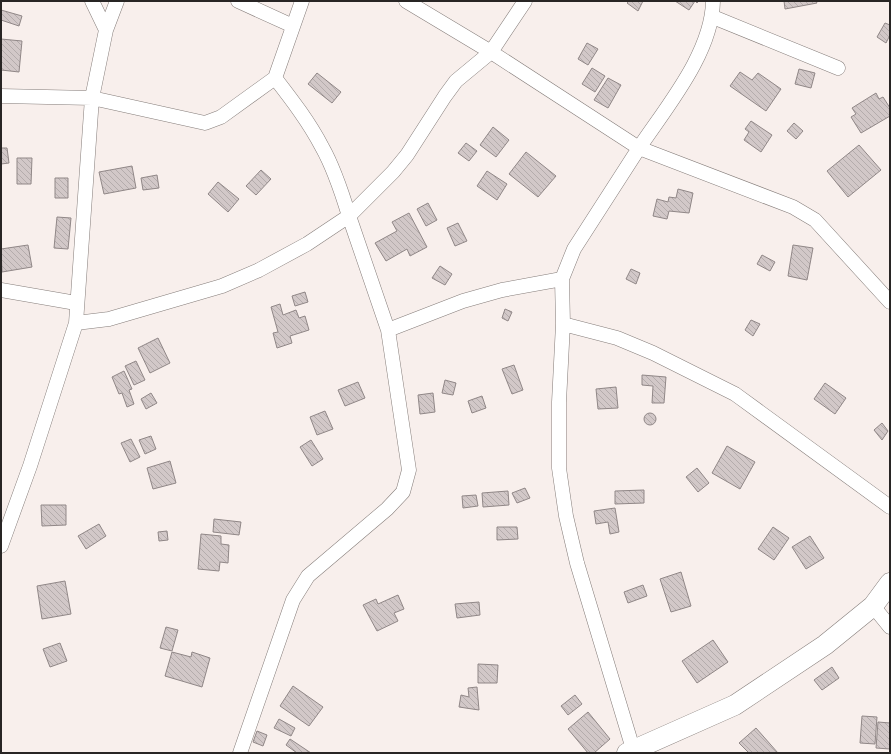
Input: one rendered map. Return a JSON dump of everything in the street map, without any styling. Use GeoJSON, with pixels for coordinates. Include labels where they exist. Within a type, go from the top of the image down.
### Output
{"type":"FeatureCollection","features":[{"type":"Feature","properties":{"kind":"street"},"geometry":{"type":"LineString","coordinates":[[92,1],[106,30]]}},
{"type":"Feature","properties":{"kind":"street"},"geometry":{"type":"LineString","coordinates":[[1,546],[30,466],[76,323],[76,303],[92,98],[106,30],[117,1]]}},
{"type":"Feature","properties":{"kind":"street"},"geometry":{"type":"LineString","coordinates":[[238,1],[293,26]]}},
{"type":"Feature","properties":{"kind":"street"},"geometry":{"type":"LineString","coordinates":[[1,96],[92,98],[205,123],[221,117],[275,78],[302,1]]}},
{"type":"Feature","properties":{"kind":"street"},"geometry":{"type":"LineString","coordinates":[[406,1],[491,52],[639,148],[766,196],[815,220],[890,302]]}},
{"type":"Feature","properties":{"kind":"street"},"geometry":{"type":"LineString","coordinates":[[76,323],[108,319],[222,286],[307,244],[349,216],[398,167],[456,81],[491,52],[525,1]]}},
{"type":"Feature","properties":{"kind":"street"},"geometry":{"type":"LineString","coordinates":[[713,1],[713,17],[707,35],[682,83],[574,249],[562,279],[563,324],[559,402],[559,468],[566,516],[577,563],[632,752],[736,705],[826,645],[873,606],[890,583]]}},
{"type":"Feature","properties":{"kind":"street"},"geometry":{"type":"LineString","coordinates":[[713,17],[838,68]]}},
{"type":"Feature","properties":{"kind":"street"},"geometry":{"type":"LineString","coordinates":[[240,753],[283,624],[293,600],[308,576],[387,510],[403,492],[409,470],[388,330],[338,180],[323,147],[297,106],[275,78]]}},
{"type":"Feature","properties":{"kind":"street"},"geometry":{"type":"LineString","coordinates":[[388,330],[463,301],[502,290],[562,279]]}},
{"type":"Feature","properties":{"kind":"street"},"geometry":{"type":"LineString","coordinates":[[1,290],[76,303]]}},
{"type":"Feature","properties":{"kind":"street"},"geometry":{"type":"LineString","coordinates":[[563,324],[617,338],[689,370],[735,394],[890,507]]}},
{"type":"Feature","properties":{"kind":"street"},"geometry":{"type":"LineString","coordinates":[[873,606],[890,627]]}},
{"type":"Feature","properties":{"kind":"building"},"geometry":{"type":"Polygon","coordinates":[[[629,1],[643,1],[638,11],[627,3],[629,1]]]}},
{"type":"Feature","properties":{"kind":"building"},"geometry":{"type":"Polygon","coordinates":[[[675,1],[695,1],[689,10],[675,1]]]}},
{"type":"Feature","properties":{"kind":"building"},"geometry":{"type":"Polygon","coordinates":[[[784,1],[816,1],[817,3],[785,9],[784,1]]]}},
{"type":"Feature","properties":{"kind":"building"},"geometry":{"type":"Polygon","coordinates":[[[1,10],[22,16],[19,26],[1,20],[1,10]]]}},
{"type":"Feature","properties":{"kind":"building"},"geometry":{"type":"Polygon","coordinates":[[[885,23],[890,25],[890,35],[886,43],[877,37],[885,23]]]}},
{"type":"Feature","properties":{"kind":"building"},"geometry":{"type":"Polygon","coordinates":[[[1,39],[22,41],[19,72],[1,70],[1,39]]]}},
{"type":"Feature","properties":{"kind":"building"},"geometry":{"type":"Polygon","coordinates":[[[587,43],[598,49],[588,65],[578,59],[587,43]]]}},
{"type":"Feature","properties":{"kind":"building"},"geometry":{"type":"Polygon","coordinates":[[[592,68],[605,76],[595,92],[582,84],[592,68]]]}},
{"type":"Feature","properties":{"kind":"building"},"geometry":{"type":"Polygon","coordinates":[[[799,69],[815,73],[811,88],[795,84],[799,69]]]}},
{"type":"Feature","properties":{"kind":"building"},"geometry":{"type":"Polygon","coordinates":[[[740,72],[752,80],[758,73],[781,89],[766,111],[730,86],[740,72]]]}},
{"type":"Feature","properties":{"kind":"building"},"geometry":{"type":"Polygon","coordinates":[[[317,73],[341,92],[332,103],[308,84],[317,73]]]}},
{"type":"Feature","properties":{"kind":"building"},"geometry":{"type":"Polygon","coordinates":[[[608,78],[621,85],[608,108],[594,100],[608,78]]]}},
{"type":"Feature","properties":{"kind":"building"},"geometry":{"type":"Polygon","coordinates":[[[876,93],[879,99],[883,97],[890,108],[890,116],[861,133],[851,117],[856,114],[852,108],[876,93]]]}},
{"type":"Feature","properties":{"kind":"building"},"geometry":{"type":"Polygon","coordinates":[[[751,121],[772,135],[761,152],[744,140],[749,132],[745,129],[751,121]]]}},
{"type":"Feature","properties":{"kind":"building"},"geometry":{"type":"Polygon","coordinates":[[[794,123],[803,131],[796,139],[787,131],[794,123]]]}},
{"type":"Feature","properties":{"kind":"building"},"geometry":{"type":"Polygon","coordinates":[[[493,127],[509,140],[496,157],[480,145],[493,127]]]}},
{"type":"Feature","properties":{"kind":"building"},"geometry":{"type":"Polygon","coordinates":[[[466,143],[477,151],[469,161],[458,153],[466,143]]]}},
{"type":"Feature","properties":{"kind":"building"},"geometry":{"type":"Polygon","coordinates":[[[859,145],[881,170],[848,197],[827,171],[859,145]]]}},
{"type":"Feature","properties":{"kind":"building"},"geometry":{"type":"Polygon","coordinates":[[[1,148],[7,148],[9,163],[1,164],[1,148]]]}},
{"type":"Feature","properties":{"kind":"building"},"geometry":{"type":"Polygon","coordinates":[[[526,152],[556,176],[538,197],[509,174],[526,152]]]}},
{"type":"Feature","properties":{"kind":"building"},"geometry":{"type":"Polygon","coordinates":[[[17,158],[32,158],[31,184],[17,184],[17,158]]]}},
{"type":"Feature","properties":{"kind":"building"},"geometry":{"type":"Polygon","coordinates":[[[132,166],[136,188],[104,194],[99,172],[132,166]]]}},
{"type":"Feature","properties":{"kind":"building"},"geometry":{"type":"Polygon","coordinates":[[[261,170],[271,179],[256,195],[246,186],[261,170]]]}},
{"type":"Feature","properties":{"kind":"building"},"geometry":{"type":"Polygon","coordinates":[[[487,171],[507,184],[497,200],[477,186],[487,171]]]}},
{"type":"Feature","properties":{"kind":"building"},"geometry":{"type":"Polygon","coordinates":[[[157,175],[159,188],[143,190],[141,178],[157,175]]]}},
{"type":"Feature","properties":{"kind":"building"},"geometry":{"type":"Polygon","coordinates":[[[55,178],[68,178],[68,198],[55,198],[55,178]]]}},
{"type":"Feature","properties":{"kind":"building"},"geometry":{"type":"Polygon","coordinates":[[[218,182],[239,199],[228,212],[208,194],[218,182]]]}},
{"type":"Feature","properties":{"kind":"building"},"geometry":{"type":"Polygon","coordinates":[[[678,189],[693,193],[689,213],[669,211],[667,219],[653,216],[657,199],[668,202],[669,197],[676,198],[678,189]]]}},
{"type":"Feature","properties":{"kind":"building"},"geometry":{"type":"Polygon","coordinates":[[[428,203],[437,220],[426,226],[417,209],[428,203]]]}},
{"type":"Feature","properties":{"kind":"building"},"geometry":{"type":"Polygon","coordinates":[[[409,213],[427,247],[410,256],[407,249],[386,261],[375,243],[397,231],[392,222],[409,213]]]}},
{"type":"Feature","properties":{"kind":"building"},"geometry":{"type":"Polygon","coordinates":[[[57,217],[71,218],[68,249],[54,248],[57,217]]]}},
{"type":"Feature","properties":{"kind":"building"},"geometry":{"type":"Polygon","coordinates":[[[458,223],[467,241],[455,246],[447,228],[458,223]]]}},
{"type":"Feature","properties":{"kind":"building"},"geometry":{"type":"Polygon","coordinates":[[[28,245],[32,267],[2,272],[1,249],[28,245]]]}},
{"type":"Feature","properties":{"kind":"building"},"geometry":{"type":"Polygon","coordinates":[[[793,245],[813,248],[807,280],[788,276],[793,245]]]}},
{"type":"Feature","properties":{"kind":"building"},"geometry":{"type":"Polygon","coordinates":[[[762,255],[775,262],[770,271],[757,264],[762,255]]]}},
{"type":"Feature","properties":{"kind":"building"},"geometry":{"type":"Polygon","coordinates":[[[440,266],[452,274],[445,285],[432,278],[440,266]]]}},
{"type":"Feature","properties":{"kind":"building"},"geometry":{"type":"Polygon","coordinates":[[[631,269],[640,273],[636,284],[626,279],[631,269]]]}},
{"type":"Feature","properties":{"kind":"building"},"geometry":{"type":"Polygon","coordinates":[[[305,292],[308,302],[295,306],[292,296],[305,292]]]}},
{"type":"Feature","properties":{"kind":"building"},"geometry":{"type":"Polygon","coordinates":[[[280,304],[283,315],[296,310],[299,318],[305,316],[309,330],[290,336],[292,343],[277,348],[273,333],[278,332],[271,307],[280,304]]]}},
{"type":"Feature","properties":{"kind":"building"},"geometry":{"type":"Polygon","coordinates":[[[505,309],[512,312],[508,321],[502,318],[505,309]]]}},
{"type":"Feature","properties":{"kind":"building"},"geometry":{"type":"Polygon","coordinates":[[[751,320],[760,324],[753,336],[745,330],[751,320]]]}},
{"type":"Feature","properties":{"kind":"building"},"geometry":{"type":"Polygon","coordinates":[[[158,338],[170,363],[150,373],[138,348],[158,338]]]}},
{"type":"Feature","properties":{"kind":"building"},"geometry":{"type":"Polygon","coordinates":[[[136,361],[145,380],[134,385],[125,366],[136,361]]]}},
{"type":"Feature","properties":{"kind":"building"},"geometry":{"type":"Polygon","coordinates":[[[514,365],[523,390],[512,394],[502,369],[514,365]]]}},
{"type":"Feature","properties":{"kind":"building"},"geometry":{"type":"Polygon","coordinates":[[[124,371],[132,389],[129,390],[134,404],[127,407],[122,393],[119,394],[112,377],[124,371]]]}},
{"type":"Feature","properties":{"kind":"building"},"geometry":{"type":"Polygon","coordinates":[[[642,375],[666,377],[664,403],[652,403],[653,386],[642,385],[642,375]]]}},
{"type":"Feature","properties":{"kind":"building"},"geometry":{"type":"Polygon","coordinates":[[[445,380],[456,383],[453,395],[442,393],[445,380]]]}},
{"type":"Feature","properties":{"kind":"building"},"geometry":{"type":"Polygon","coordinates":[[[358,382],[365,398],[345,406],[338,390],[358,382]]]}},
{"type":"Feature","properties":{"kind":"building"},"geometry":{"type":"Polygon","coordinates":[[[825,383],[846,398],[835,414],[814,399],[825,383]]]}},
{"type":"Feature","properties":{"kind":"building"},"geometry":{"type":"Polygon","coordinates":[[[616,387],[618,408],[598,409],[596,389],[616,387]]]}},
{"type":"Feature","properties":{"kind":"building"},"geometry":{"type":"Polygon","coordinates":[[[151,393],[157,403],[146,409],[141,399],[151,393]]]}},
{"type":"Feature","properties":{"kind":"building"},"geometry":{"type":"Polygon","coordinates":[[[433,393],[435,412],[420,414],[418,395],[433,393]]]}},
{"type":"Feature","properties":{"kind":"building"},"geometry":{"type":"Polygon","coordinates":[[[482,396],[486,408],[472,413],[468,401],[482,396]]]}},
{"type":"Feature","properties":{"kind":"building"},"geometry":{"type":"Polygon","coordinates":[[[325,411],[333,429],[317,435],[310,417],[325,411]]]}},
{"type":"Feature","properties":{"kind":"building"},"geometry":{"type":"Polygon","coordinates":[[[648,413],[652,413],[656,419],[652,425],[648,425],[644,421],[644,417],[648,413]]]}},
{"type":"Feature","properties":{"kind":"building"},"geometry":{"type":"Polygon","coordinates":[[[882,423],[888,431],[882,440],[874,430],[882,423]]]}},
{"type":"Feature","properties":{"kind":"building"},"geometry":{"type":"Polygon","coordinates":[[[151,436],[156,449],[145,454],[139,440],[151,436]]]}},
{"type":"Feature","properties":{"kind":"building"},"geometry":{"type":"Polygon","coordinates":[[[131,439],[140,457],[130,462],[121,443],[131,439]]]}},
{"type":"Feature","properties":{"kind":"building"},"geometry":{"type":"Polygon","coordinates":[[[311,440],[323,459],[312,466],[300,447],[311,440]]]}},
{"type":"Feature","properties":{"kind":"building"},"geometry":{"type":"Polygon","coordinates":[[[727,446],[755,462],[740,489],[712,473],[727,446]]]}},
{"type":"Feature","properties":{"kind":"building"},"geometry":{"type":"Polygon","coordinates":[[[170,461],[176,483],[153,489],[147,468],[170,461]]]}},
{"type":"Feature","properties":{"kind":"building"},"geometry":{"type":"Polygon","coordinates":[[[697,468],[709,483],[698,492],[686,477],[697,468]]]}},
{"type":"Feature","properties":{"kind":"building"},"geometry":{"type":"Polygon","coordinates":[[[525,488],[530,498],[517,503],[512,493],[525,488]]]}},
{"type":"Feature","properties":{"kind":"building"},"geometry":{"type":"Polygon","coordinates":[[[644,490],[644,503],[615,504],[615,491],[644,490]]]}},
{"type":"Feature","properties":{"kind":"building"},"geometry":{"type":"Polygon","coordinates":[[[508,491],[509,505],[483,507],[482,493],[508,491]]]}},
{"type":"Feature","properties":{"kind":"building"},"geometry":{"type":"Polygon","coordinates":[[[476,495],[478,506],[463,508],[462,496],[476,495]]]}},
{"type":"Feature","properties":{"kind":"building"},"geometry":{"type":"Polygon","coordinates":[[[41,505],[66,505],[66,525],[42,526],[41,505]]]}},
{"type":"Feature","properties":{"kind":"building"},"geometry":{"type":"Polygon","coordinates":[[[615,508],[619,532],[610,534],[608,522],[596,524],[594,511],[615,508]]]}},
{"type":"Feature","properties":{"kind":"building"},"geometry":{"type":"Polygon","coordinates":[[[214,519],[241,522],[239,535],[213,532],[214,519]]]}},
{"type":"Feature","properties":{"kind":"building"},"geometry":{"type":"Polygon","coordinates":[[[99,524],[106,536],[86,549],[78,536],[99,524]]]}},
{"type":"Feature","properties":{"kind":"building"},"geometry":{"type":"Polygon","coordinates":[[[497,527],[517,527],[518,539],[497,540],[497,527]]]}},
{"type":"Feature","properties":{"kind":"building"},"geometry":{"type":"Polygon","coordinates":[[[773,527],[789,538],[774,560],[758,549],[773,527]]]}},
{"type":"Feature","properties":{"kind":"building"},"geometry":{"type":"Polygon","coordinates":[[[167,531],[168,540],[159,541],[158,532],[167,531]]]}},
{"type":"Feature","properties":{"kind":"building"},"geometry":{"type":"Polygon","coordinates":[[[201,534],[221,536],[221,544],[229,545],[228,563],[220,562],[219,571],[198,569],[201,534]]]}},
{"type":"Feature","properties":{"kind":"building"},"geometry":{"type":"Polygon","coordinates":[[[810,536],[824,558],[806,569],[792,547],[810,536]]]}},
{"type":"Feature","properties":{"kind":"building"},"geometry":{"type":"Polygon","coordinates":[[[681,572],[691,606],[671,612],[660,579],[681,572]]]}},
{"type":"Feature","properties":{"kind":"building"},"geometry":{"type":"Polygon","coordinates":[[[65,581],[71,614],[42,619],[37,586],[65,581]]]}},
{"type":"Feature","properties":{"kind":"building"},"geometry":{"type":"Polygon","coordinates":[[[643,585],[647,596],[628,603],[624,592],[643,585]]]}},
{"type":"Feature","properties":{"kind":"building"},"geometry":{"type":"Polygon","coordinates":[[[398,595],[404,609],[394,613],[398,621],[377,631],[363,605],[376,599],[378,604],[398,595]]]}},
{"type":"Feature","properties":{"kind":"building"},"geometry":{"type":"Polygon","coordinates":[[[479,602],[480,615],[457,618],[455,604],[479,602]]]}},
{"type":"Feature","properties":{"kind":"building"},"geometry":{"type":"Polygon","coordinates":[[[166,627],[178,630],[172,651],[160,648],[166,627]]]}},
{"type":"Feature","properties":{"kind":"building"},"geometry":{"type":"Polygon","coordinates":[[[713,640],[728,662],[697,683],[682,661],[713,640]]]}},
{"type":"Feature","properties":{"kind":"building"},"geometry":{"type":"Polygon","coordinates":[[[60,643],[67,661],[50,667],[43,649],[60,643]]]}},
{"type":"Feature","properties":{"kind":"building"},"geometry":{"type":"Polygon","coordinates":[[[172,652],[191,657],[192,652],[210,658],[202,687],[165,676],[172,652]]]}},
{"type":"Feature","properties":{"kind":"building"},"geometry":{"type":"Polygon","coordinates":[[[478,664],[498,665],[497,683],[478,683],[478,664]]]}},
{"type":"Feature","properties":{"kind":"building"},"geometry":{"type":"Polygon","coordinates":[[[832,667],[839,678],[822,690],[814,680],[832,667]]]}},
{"type":"Feature","properties":{"kind":"building"},"geometry":{"type":"Polygon","coordinates":[[[293,686],[323,707],[309,726],[280,706],[293,686]]]}},
{"type":"Feature","properties":{"kind":"building"},"geometry":{"type":"Polygon","coordinates":[[[477,687],[479,710],[459,707],[461,695],[469,697],[468,688],[477,687]]]}},
{"type":"Feature","properties":{"kind":"building"},"geometry":{"type":"Polygon","coordinates":[[[575,695],[582,704],[568,715],[561,706],[575,695]]]}},
{"type":"Feature","properties":{"kind":"building"},"geometry":{"type":"Polygon","coordinates":[[[588,712],[610,739],[594,753],[588,753],[568,729],[588,712]]]}},
{"type":"Feature","properties":{"kind":"building"},"geometry":{"type":"Polygon","coordinates":[[[862,716],[877,717],[875,744],[860,743],[862,716]]]}},
{"type":"Feature","properties":{"kind":"building"},"geometry":{"type":"Polygon","coordinates":[[[279,719],[295,728],[291,736],[274,728],[279,719]]]}},
{"type":"Feature","properties":{"kind":"building"},"geometry":{"type":"Polygon","coordinates":[[[878,722],[890,723],[890,749],[876,748],[878,722]]]}},
{"type":"Feature","properties":{"kind":"building"},"geometry":{"type":"Polygon","coordinates":[[[756,728],[778,753],[749,753],[739,743],[756,728]]]}},
{"type":"Feature","properties":{"kind":"building"},"geometry":{"type":"Polygon","coordinates":[[[257,731],[267,735],[263,746],[253,742],[257,731]]]}},
{"type":"Feature","properties":{"kind":"building"},"geometry":{"type":"Polygon","coordinates":[[[290,739],[311,753],[297,753],[286,745],[290,739]]]}}]}
